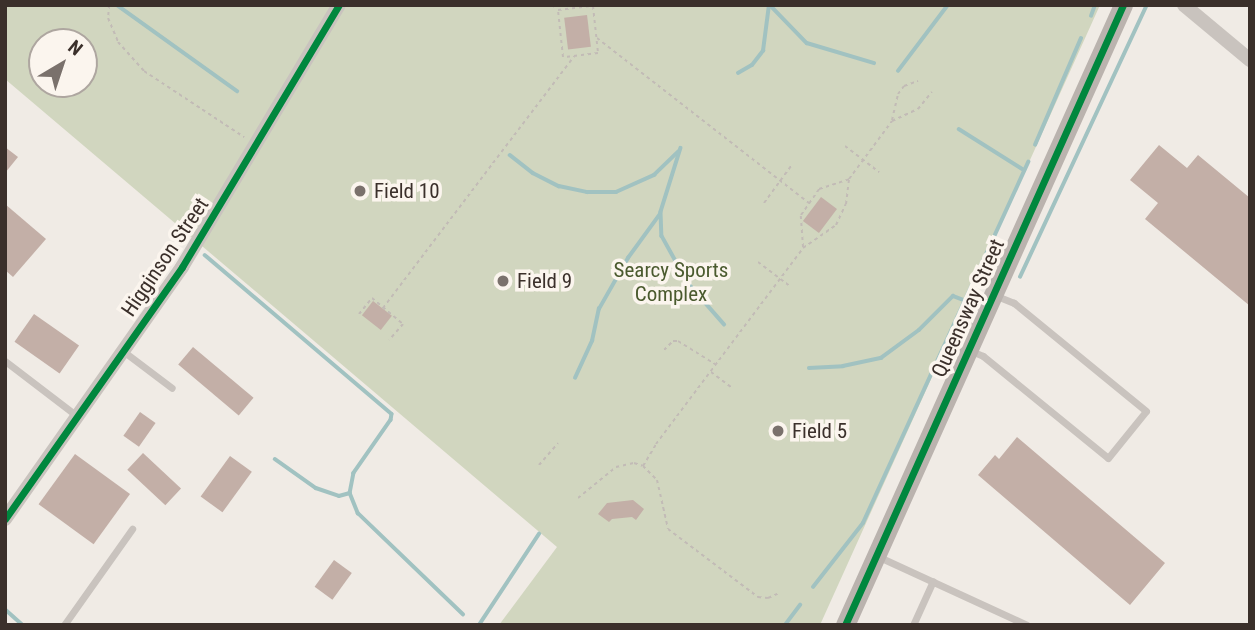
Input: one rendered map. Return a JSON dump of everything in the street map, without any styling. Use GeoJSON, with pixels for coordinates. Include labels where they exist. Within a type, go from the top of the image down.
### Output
{"type":"FeatureCollection","features":[{"type":"Feature","properties":{"kind":"street","name":"Higginson Street"},"geometry":{"type":"LineString","coordinates":[[5,519],[182,267],[339,5]]}},
{"type":"Feature","properties":{"kind":"street","name":"Queensway Street"},"geometry":{"type":"LineString","coordinates":[[845,625],[1123,5]]}},
{"type":"Feature","properties":{"kind":"street"},"geometry":{"type":"LineString","coordinates":[[1184,5],[1250,60]]}},
{"type":"Feature","properties":{"kind":"lane"},"geometry":{"type":"LineString","coordinates":[[969,350],[983,356],[1108,457],[1146,411],[1014,303],[993,294]]}},
{"type":"Feature","properties":{"kind":"lane"},"geometry":{"type":"LineString","coordinates":[[123,351],[172,388]]}},
{"type":"Feature","properties":{"kind":"lane"},"geometry":{"type":"LineString","coordinates":[[5,361],[77,417]]}},
{"type":"Feature","properties":{"kind":"lane"},"geometry":{"type":"LineString","coordinates":[[64,625],[132,529]]}},
{"type":"Feature","properties":{"kind":"lane"},"geometry":{"type":"LineString","coordinates":[[876,556],[1027,625]]}},
{"type":"Feature","properties":{"kind":"lane"},"geometry":{"type":"LineString","coordinates":[[913,625],[933,582]]}},
{"type":"Feature","properties":{"kind":"path"},"geometry":{"type":"LineString","coordinates":[[109,5],[108,18],[118,42],[144,71],[257,145]]}},
{"type":"Feature","properties":{"kind":"path"},"geometry":{"type":"LineString","coordinates":[[552,5],[558,10],[563,57],[598,53],[593,5],[558,10]]}},
{"type":"Feature","properties":{"kind":"path"},"geometry":{"type":"LineString","coordinates":[[597,38],[809,203]]}},
{"type":"Feature","properties":{"kind":"path"},"geometry":{"type":"LineString","coordinates":[[383,308],[574,56]]}},
{"type":"Feature","properties":{"kind":"path"},"geometry":{"type":"LineString","coordinates":[[643,466],[803,248],[836,225],[846,204],[849,179],[892,121],[898,94],[904,86],[918,81]]}},
{"type":"Feature","properties":{"kind":"path"},"geometry":{"type":"LineString","coordinates":[[892,121],[918,109],[932,92]]}},
{"type":"Feature","properties":{"kind":"path"},"geometry":{"type":"LineString","coordinates":[[845,146],[879,172]]}},
{"type":"Feature","properties":{"kind":"path"},"geometry":{"type":"LineString","coordinates":[[764,203],[792,166]]}},
{"type":"Feature","properties":{"kind":"path"},"geometry":{"type":"LineString","coordinates":[[803,248],[801,215],[809,203],[819,189],[849,179]]}},
{"type":"Feature","properties":{"kind":"path"},"geometry":{"type":"LineString","coordinates":[[758,261],[791,287]]}},
{"type":"Feature","properties":{"kind":"path"},"geometry":{"type":"LineString","coordinates":[[359,314],[372,298],[403,324],[389,340]]}},
{"type":"Feature","properties":{"kind":"path"},"geometry":{"type":"LineString","coordinates":[[664,350],[678,341],[716,364]]}},
{"type":"Feature","properties":{"kind":"path"},"geometry":{"type":"LineString","coordinates":[[710,372],[732,388]]}},
{"type":"Feature","properties":{"kind":"path"},"geometry":{"type":"LineString","coordinates":[[539,465],[558,443]]}},
{"type":"Feature","properties":{"kind":"path"},"geometry":{"type":"LineString","coordinates":[[578,498],[616,467],[634,463],[643,466],[657,480],[668,529],[758,597],[768,598],[779,593]]}},
{"type":"Feature","properties":{"kind":"green space","name":"Searcy Sports Complex"},"geometry":{"type":"Polygon","coordinates":[[[5,5],[1100,5],[820,625],[499,625],[557,547],[5,79],[5,5]]]}},
{"type":"Feature","properties":{"kind":"building"},"geometry":{"type":"Polygon","coordinates":[[[587,15],[591,47],[568,50],[564,18],[587,15]]]}},
{"type":"Feature","properties":{"kind":"building"},"geometry":{"type":"Polygon","coordinates":[[[1159,145],[1187,168],[1198,155],[1250,198],[1250,306],[1145,219],[1158,203],[1130,180],[1159,145]]]}},
{"type":"Feature","properties":{"kind":"building"},"geometry":{"type":"Polygon","coordinates":[[[5,147],[18,157],[5,173],[5,147]]]}},
{"type":"Feature","properties":{"kind":"building"},"geometry":{"type":"Polygon","coordinates":[[[821,197],[837,209],[819,233],[803,221],[821,197]]]}},
{"type":"Feature","properties":{"kind":"building"},"geometry":{"type":"Polygon","coordinates":[[[5,204],[46,239],[13,277],[5,270],[5,204]]]}},
{"type":"Feature","properties":{"kind":"building"},"geometry":{"type":"Polygon","coordinates":[[[373,301],[392,316],[381,330],[362,315],[373,301]]]}},
{"type":"Feature","properties":{"kind":"building"},"geometry":{"type":"Polygon","coordinates":[[[34,314],[79,346],[60,373],[14,342],[34,314]]]}},
{"type":"Feature","properties":{"kind":"building"},"geometry":{"type":"Polygon","coordinates":[[[193,347],[254,398],[239,415],[178,365],[193,347]]]}},
{"type":"Feature","properties":{"kind":"building"},"geometry":{"type":"Polygon","coordinates":[[[140,412],[156,423],[139,447],[123,436],[140,412]]]}},
{"type":"Feature","properties":{"kind":"building"},"geometry":{"type":"Polygon","coordinates":[[[1017,437],[1165,563],[1130,605],[978,475],[995,455],[999,459],[1017,437]]]}},
{"type":"Feature","properties":{"kind":"building"},"geometry":{"type":"Polygon","coordinates":[[[143,453],[181,488],[165,505],[127,470],[143,453]]]}},
{"type":"Feature","properties":{"kind":"building"},"geometry":{"type":"Polygon","coordinates":[[[75,454],[130,494],[94,544],[39,504],[75,454]]]}},
{"type":"Feature","properties":{"kind":"building"},"geometry":{"type":"Polygon","coordinates":[[[230,456],[252,472],[222,512],[201,496],[230,456]]]}},
{"type":"Feature","properties":{"kind":"building"},"geometry":{"type":"Polygon","coordinates":[[[633,500],[644,509],[636,520],[632,517],[612,519],[609,522],[598,514],[607,503],[633,500]]]}},
{"type":"Feature","properties":{"kind":"building"},"geometry":{"type":"Polygon","coordinates":[[[334,560],[352,573],[332,600],[315,587],[334,560]]]}},
{"type":"Feature","properties":{"kind":"waterway"},"geometry":{"type":"LineString","coordinates":[[117,5],[237,91]]}},
{"type":"Feature","properties":{"kind":"waterway"},"geometry":{"type":"LineString","coordinates":[[738,73],[752,65],[763,51],[769,5]]}},
{"type":"Feature","properties":{"kind":"waterway"},"geometry":{"type":"LineString","coordinates":[[770,5],[807,43],[874,63]]}},
{"type":"Feature","properties":{"kind":"waterway"},"geometry":{"type":"LineString","coordinates":[[898,71],[948,5]]}},
{"type":"Feature","properties":{"kind":"waterway"},"geometry":{"type":"LineString","coordinates":[[1091,16],[1095,5]]}},
{"type":"Feature","properties":{"kind":"waterway"},"geometry":{"type":"LineString","coordinates":[[1020,277],[1147,5]]}},
{"type":"Feature","properties":{"kind":"waterway"},"geometry":{"type":"LineString","coordinates":[[1035,145],[1081,38]]}},
{"type":"Feature","properties":{"kind":"waterway"},"geometry":{"type":"LineString","coordinates":[[959,129],[1024,170]]}},
{"type":"Feature","properties":{"kind":"waterway"},"geometry":{"type":"LineString","coordinates":[[681,148],[661,212],[662,236],[688,283],[724,324]]}},
{"type":"Feature","properties":{"kind":"waterway"},"geometry":{"type":"LineString","coordinates":[[510,155],[533,173],[559,186],[587,192],[616,192],[654,175],[678,152]]}},
{"type":"Feature","properties":{"kind":"waterway"},"geometry":{"type":"LineString","coordinates":[[813,587],[863,523],[1028,162]]}},
{"type":"Feature","properties":{"kind":"waterway"},"geometry":{"type":"LineString","coordinates":[[575,378],[592,341],[599,309],[628,258],[660,214]]}},
{"type":"Feature","properties":{"kind":"waterway"},"geometry":{"type":"LineString","coordinates":[[205,255],[392,414],[391,420],[354,473],[350,493],[358,513],[463,614]]}},
{"type":"Feature","properties":{"kind":"waterway"},"geometry":{"type":"LineString","coordinates":[[809,368],[843,366],[881,358],[919,330],[953,296],[964,300]]}},
{"type":"Feature","properties":{"kind":"waterway"},"geometry":{"type":"LineString","coordinates":[[275,459],[316,488],[339,496],[350,493]]}},
{"type":"Feature","properties":{"kind":"waterway"},"geometry":{"type":"LineString","coordinates":[[479,625],[539,534]]}},
{"type":"Feature","properties":{"kind":"waterway"},"geometry":{"type":"LineString","coordinates":[[785,625],[800,605]]}},
{"type":"Feature","properties":{"kind":"waterway"},"geometry":{"type":"LineString","coordinates":[[5,609],[23,625]]}},
{"type":"Feature","properties":{"kind":"cycle path"},"geometry":{"type":"LineString","coordinates":[[5,519],[182,267],[339,5]]}},
{"type":"Feature","properties":{"kind":"cycle path"},"geometry":{"type":"LineString","coordinates":[[845,625],[1123,5]]}},
{"type":"Feature","properties":{"kind":"place","name":"Field 10"},"geometry":{"type":"Point","coordinates":[360,191]}},
{"type":"Feature","properties":{"kind":"place","name":"Field 9"},"geometry":{"type":"Point","coordinates":[503,281]}},
{"type":"Feature","properties":{"kind":"place","name":"Field 5"},"geometry":{"type":"Point","coordinates":[778,431]}}]}
